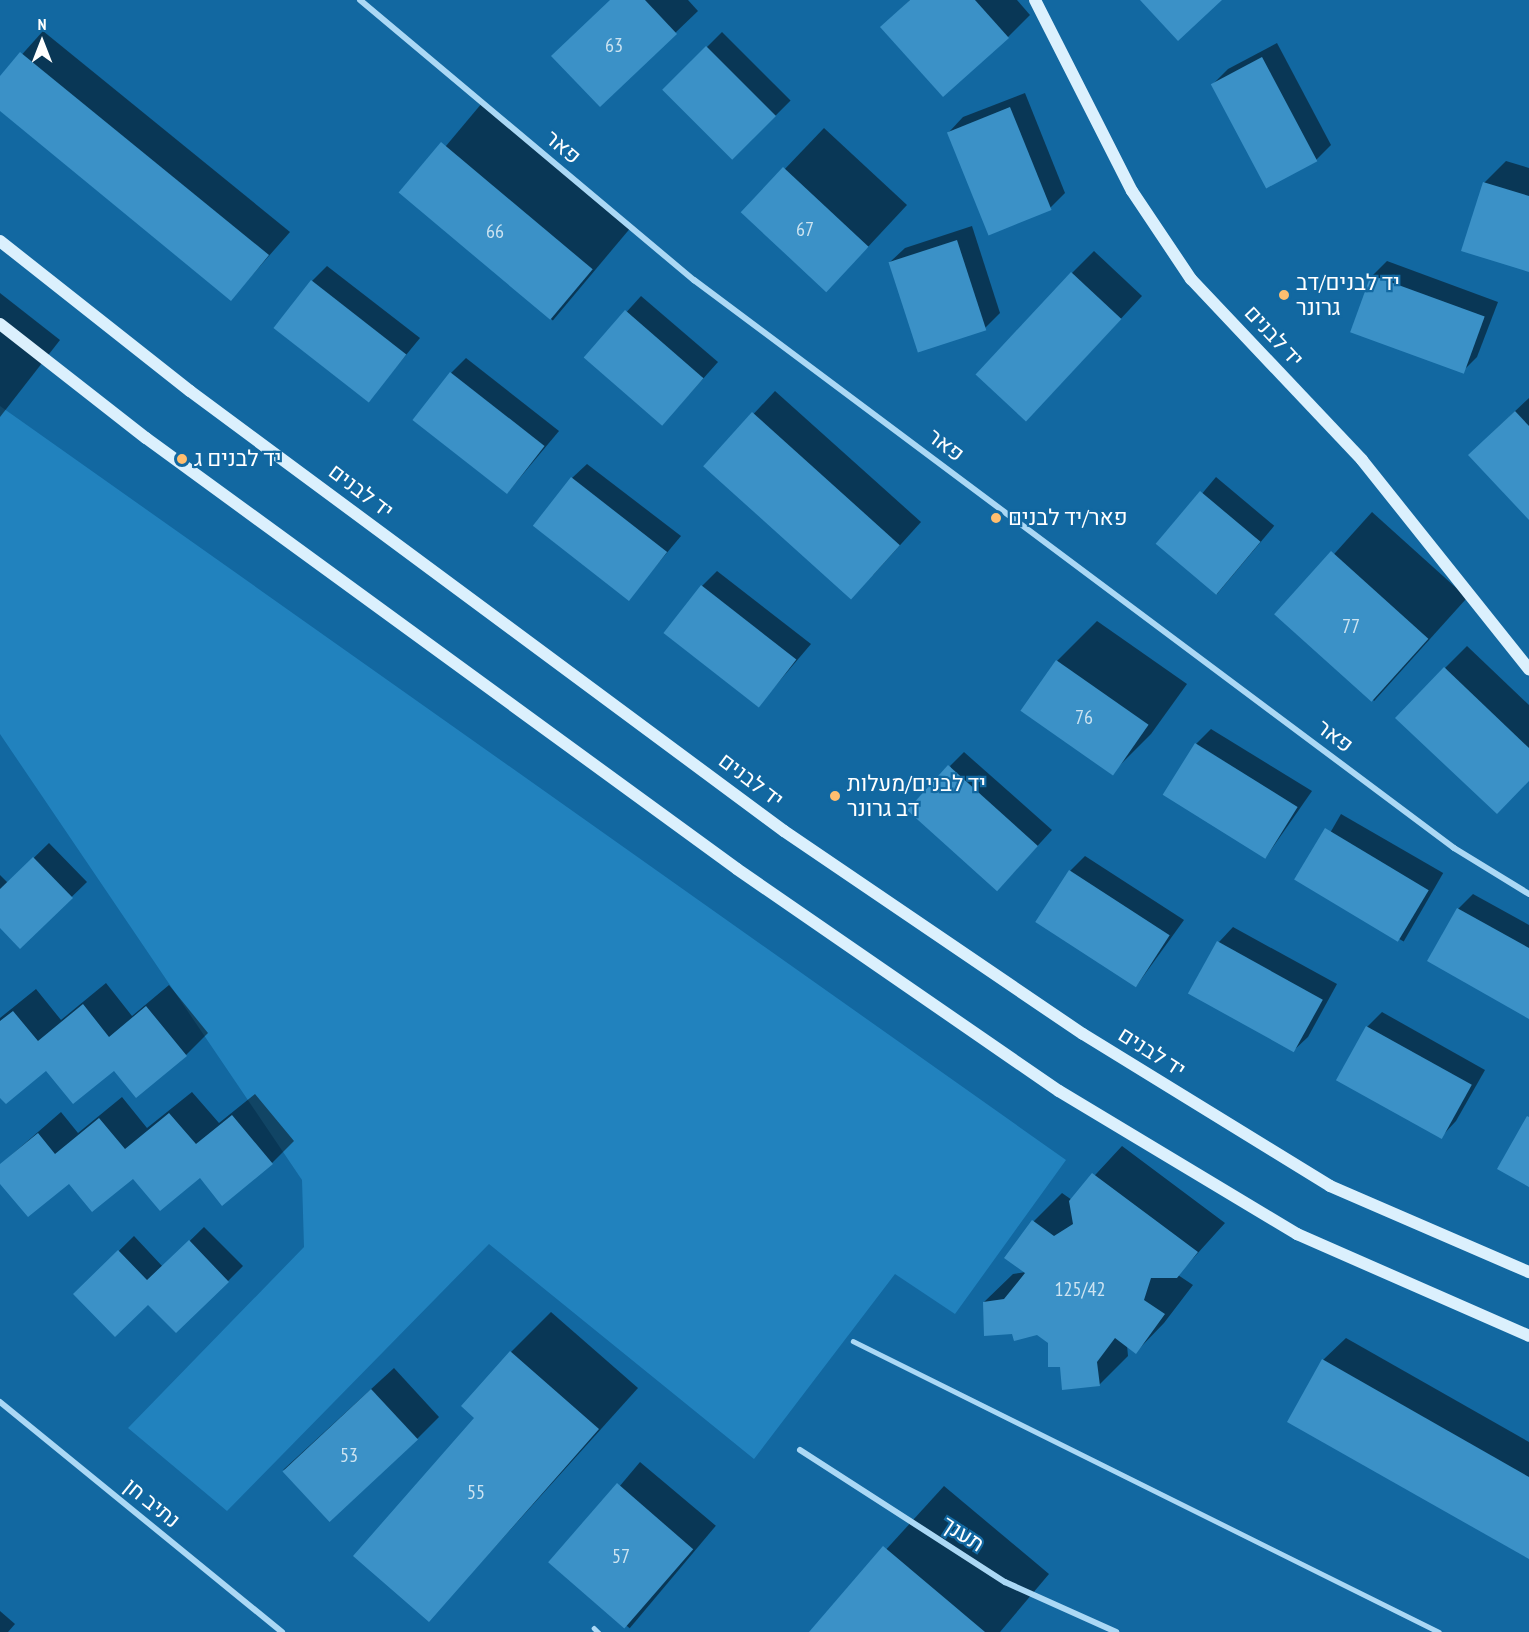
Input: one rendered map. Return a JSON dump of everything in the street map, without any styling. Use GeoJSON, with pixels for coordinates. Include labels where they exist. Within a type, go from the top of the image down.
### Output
{"type":"FeatureCollection","features":[{"type":"Feature","properties":{"kind":"street","name":"פאר"},"geometry":{"type":"LineString","coordinates":[[360,0],[694,280],[1454,848],[1529,894]]}},
{"type":"Feature","properties":{"kind":"street","name":"יד לבנים"},"geometry":{"type":"LineString","coordinates":[[1035,0],[1132,191],[1191,279],[1362,460],[1529,669]]}},
{"type":"Feature","properties":{"kind":"street","name":"יד לבנים"},"geometry":{"type":"LineString","coordinates":[[0,241],[190,390],[784,831],[1073,1028],[1330,1186],[1529,1272]]}},
{"type":"Feature","properties":{"kind":"street"},"geometry":{"type":"LineString","coordinates":[[0,324],[146,438],[727,862],[1059,1091],[1297,1234],[1529,1336]]}},
{"type":"Feature","properties":{"kind":"street","name":"נתיב חן"},"geometry":{"type":"LineString","coordinates":[[0,1402],[282,1632]]}},
{"type":"Feature","properties":{"kind":"street","name":"תענך"},"geometry":{"type":"LineString","coordinates":[[800,1450],[1005,1582],[1116,1632]]}},
{"type":"Feature","properties":{"kind":"lane"},"geometry":{"type":"LineString","coordinates":[[854,1341],[1439,1632]]}},
{"type":"Feature","properties":{"kind":"shaded area"},"geometry":{"type":"Polygon","coordinates":[[[0,406],[1066,1160],[955,1314],[895,1274],[754,1459],[489,1244],[227,1511],[128,1428],[304,1247],[302,1180],[0,734],[0,406]]]}},
{"type":"Feature","properties":{"kind":"building"},"geometry":{"type":"Polygon","coordinates":[[[610,0],[645,0],[677,34],[600,107],[551,56],[610,0]]]}},
{"type":"Feature","properties":{"kind":"building"},"geometry":{"type":"Polygon","coordinates":[[[910,0],[975,0],[1009,38],[943,97],[880,27],[910,0]]]}},
{"type":"Feature","properties":{"kind":"building"},"geometry":{"type":"Polygon","coordinates":[[[1140,0],[1222,0],[1178,41],[1140,0]]]}},
{"type":"Feature","properties":{"kind":"building"},"geometry":{"type":"Polygon","coordinates":[[[706,46],[776,116],[732,160],[662,90],[706,46]]]}},
{"type":"Feature","properties":{"kind":"building"},"geometry":{"type":"Polygon","coordinates":[[[20,52],[269,255],[231,301],[0,111],[0,76],[20,52]]]}},
{"type":"Feature","properties":{"kind":"building"},"geometry":{"type":"Polygon","coordinates":[[[1262,57],[1317,161],[1266,188],[1211,84],[1262,57]]]}},
{"type":"Feature","properties":{"kind":"building"},"geometry":{"type":"Polygon","coordinates":[[[1010,107],[1052,210],[989,235],[947,132],[1010,107]]]}},
{"type":"Feature","properties":{"kind":"building"},"geometry":{"type":"Polygon","coordinates":[[[441,142],[593,269],[550,320],[399,193],[441,142]]]}},
{"type":"Feature","properties":{"kind":"building"},"geometry":{"type":"Polygon","coordinates":[[[783,167],[869,247],[826,292],[741,212],[783,167]]]}},
{"type":"Feature","properties":{"kind":"building"},"geometry":{"type":"Polygon","coordinates":[[[1483,182],[1529,196],[1529,272],[1461,251],[1483,182]]]}},
{"type":"Feature","properties":{"kind":"building"},"geometry":{"type":"Polygon","coordinates":[[[957,240],[986,330],[918,353],[889,262],[957,240]]]}},
{"type":"Feature","properties":{"kind":"building"},"geometry":{"type":"Polygon","coordinates":[[[1071,272],[1121,319],[1026,421],[976,374],[1071,272]]]}},
{"type":"Feature","properties":{"kind":"building"},"geometry":{"type":"Polygon","coordinates":[[[1371,275],[1485,316],[1464,374],[1350,332],[1371,275]]]}},
{"type":"Feature","properties":{"kind":"building"},"geometry":{"type":"Polygon","coordinates":[[[311,280],[406,354],[369,403],[273,328],[311,280]]]}},
{"type":"Feature","properties":{"kind":"building"},"geometry":{"type":"Polygon","coordinates":[[[625,310],[703,378],[662,426],[584,358],[625,310]]]}},
{"type":"Feature","properties":{"kind":"building"},"geometry":{"type":"Polygon","coordinates":[[[450,372],[545,446],[507,494],[412,420],[450,372]]]}},
{"type":"Feature","properties":{"kind":"building"},"geometry":{"type":"Polygon","coordinates":[[[1515,411],[1529,426],[1529,520],[1468,455],[1515,411]]]}},
{"type":"Feature","properties":{"kind":"building"},"geometry":{"type":"Polygon","coordinates":[[[752,412],[900,545],[851,599],[703,466],[752,412]]]}},
{"type":"Feature","properties":{"kind":"building"},"geometry":{"type":"Polygon","coordinates":[[[571,477],[667,552],[629,601],[533,526],[571,477]]]}},
{"type":"Feature","properties":{"kind":"building"},"geometry":{"type":"Polygon","coordinates":[[[1200,491],[1261,542],[1216,595],[1156,544],[1200,491]]]}},
{"type":"Feature","properties":{"kind":"building"},"geometry":{"type":"Polygon","coordinates":[[[1331,551],[1428,639],[1371,702],[1274,614],[1331,551]]]}},
{"type":"Feature","properties":{"kind":"building"},"geometry":{"type":"Polygon","coordinates":[[[701,585],[796,659],[759,708],[663,633],[701,585]]]}},
{"type":"Feature","properties":{"kind":"building"},"geometry":{"type":"Polygon","coordinates":[[[1056,660],[1149,725],[1113,776],[1020,711],[1056,660]]]}},
{"type":"Feature","properties":{"kind":"building"},"geometry":{"type":"Polygon","coordinates":[[[1444,667],[1529,748],[1529,781],[1497,814],[1395,718],[1444,667]]]}},
{"type":"Feature","properties":{"kind":"building"},"geometry":{"type":"Polygon","coordinates":[[[1195,743],[1298,807],[1265,859],[1163,795],[1195,743]]]}},
{"type":"Feature","properties":{"kind":"building"},"geometry":{"type":"Polygon","coordinates":[[[948,765],[1038,846],[997,891],[907,810],[948,765]]]}},
{"type":"Feature","properties":{"kind":"building"},"geometry":{"type":"Polygon","coordinates":[[[1325,828],[1429,890],[1398,942],[1294,879],[1325,828]]]}},
{"type":"Feature","properties":{"kind":"building"},"geometry":{"type":"Polygon","coordinates":[[[33,857],[73,898],[20,949],[0,928],[0,889],[33,857]]]}},
{"type":"Feature","properties":{"kind":"building"},"geometry":{"type":"Polygon","coordinates":[[[1069,870],[1170,935],[1136,987],[1035,922],[1069,870]]]}},
{"type":"Feature","properties":{"kind":"building"},"geometry":{"type":"Polygon","coordinates":[[[1457,908],[1529,948],[1529,1019],[1427,961],[1457,908]]]}},
{"type":"Feature","properties":{"kind":"building"},"geometry":{"type":"Polygon","coordinates":[[[1217,941],[1323,1000],[1294,1052],[1188,993],[1217,941]]]}},
{"type":"Feature","properties":{"kind":"building"},"geometry":{"type":"Polygon","coordinates":[[[83,1004],[109,1037],[146,1006],[187,1056],[136,1098],[114,1071],[73,1104],[46,1071],[6,1104],[0,1098],[0,1021],[13,1011],[38,1041],[83,1004]]]}},
{"type":"Feature","properties":{"kind":"building"},"geometry":{"type":"Polygon","coordinates":[[[1366,1026],[1472,1085],[1442,1139],[1336,1080],[1366,1026]]]}},
{"type":"Feature","properties":{"kind":"building"},"geometry":{"type":"Polygon","coordinates":[[[169,1113],[196,1144],[232,1115],[273,1164],[222,1206],[200,1178],[160,1211],[133,1179],[92,1212],[69,1184],[28,1217],[0,1184],[0,1164],[38,1133],[55,1154],[99,1118],[125,1149],[169,1113]]]}},
{"type":"Feature","properties":{"kind":"building"},"geometry":{"type":"Polygon","coordinates":[[[1527,1116],[1529,1117],[1529,1187],[1497,1169],[1527,1116]]]}},
{"type":"Feature","properties":{"kind":"building"},"geometry":{"type":"Polygon","coordinates":[[[1092,1173],[1198,1252],[1177,1278],[1151,1278],[1144,1300],[1165,1314],[1136,1354],[1115,1338],[1097,1362],[1100,1386],[1062,1390],[1060,1367],[1048,1367],[1048,1343],[1037,1335],[1014,1341],[1012,1334],[984,1336],[983,1302],[1004,1299],[1025,1273],[1004,1258],[1032,1220],[1054,1236],[1073,1224],[1069,1201],[1092,1173]]]}},
{"type":"Feature","properties":{"kind":"building"},"geometry":{"type":"Polygon","coordinates":[[[189,1240],[229,1282],[176,1333],[148,1305],[115,1337],[73,1294],[118,1250],[147,1280],[189,1240]]]}},
{"type":"Feature","properties":{"kind":"building"},"geometry":{"type":"Polygon","coordinates":[[[510,1351],[599,1429],[429,1622],[353,1556],[474,1418],[461,1406],[510,1351]]]}},
{"type":"Feature","properties":{"kind":"building"},"geometry":{"type":"Polygon","coordinates":[[[1322,1359],[1529,1477],[1529,1559],[1287,1422],[1322,1359]]]}},
{"type":"Feature","properties":{"kind":"building"},"geometry":{"type":"Polygon","coordinates":[[[371,1389],[418,1439],[330,1522],[283,1472],[371,1389]]]}},
{"type":"Feature","properties":{"kind":"building"},"geometry":{"type":"Polygon","coordinates":[[[617,1483],[693,1549],[624,1629],[548,1562],[617,1483]]]}},
{"type":"Feature","properties":{"kind":"building"},"geometry":{"type":"Polygon","coordinates":[[[883,1546],[985,1632],[809,1632],[883,1546]]]}},
{"type":"Feature","properties":{"kind":"place","name":"יד לבנים/דב גרונר"},"geometry":{"type":"Point","coordinates":[1284,295]}},
{"type":"Feature","properties":{"kind":"place","name":"יד לבנים ג"},"geometry":{"type":"Point","coordinates":[182,459]}},
{"type":"Feature","properties":{"kind":"place","name":"פאר/יד לבנים"},"geometry":{"type":"Point","coordinates":[996,518]}},
{"type":"Feature","properties":{"kind":"place","name":"יד לבנים/מעלות דב גרונר"},"geometry":{"type":"Point","coordinates":[835,796]}}]}
